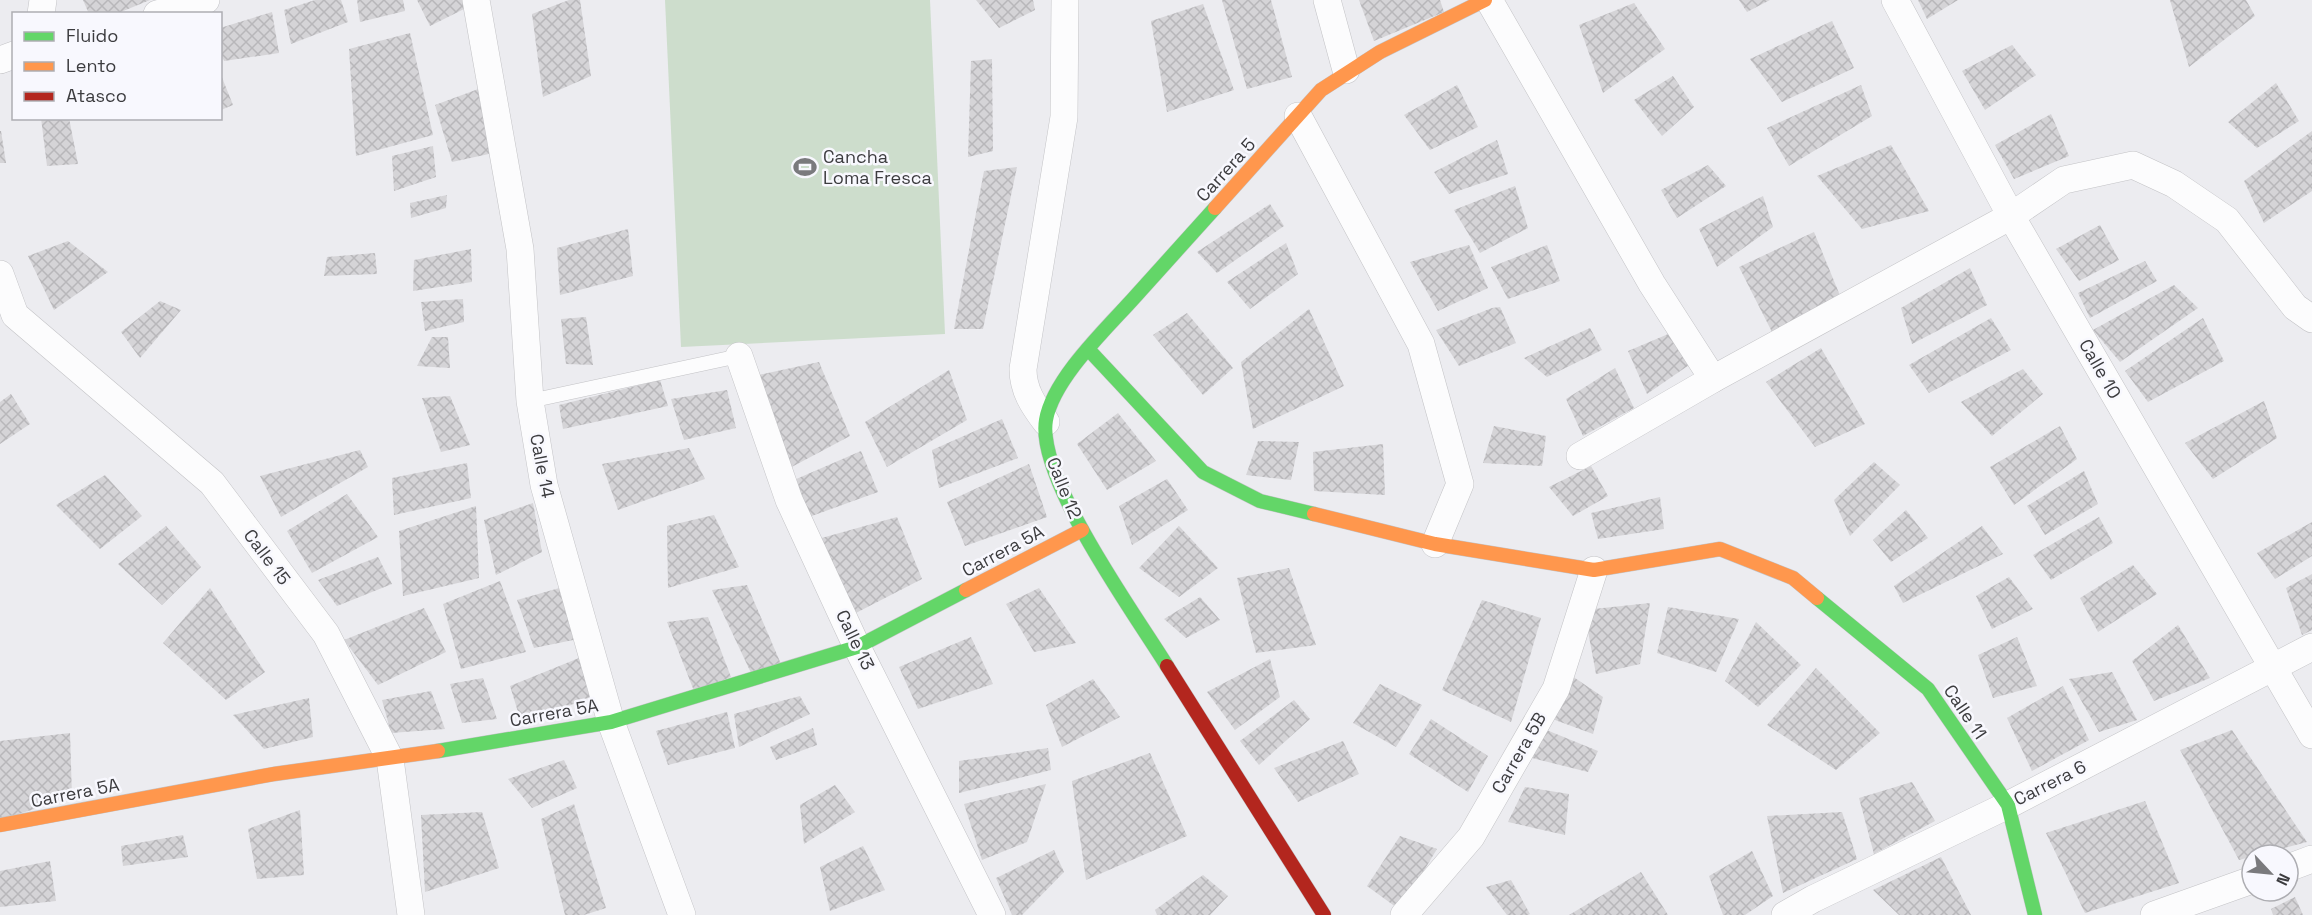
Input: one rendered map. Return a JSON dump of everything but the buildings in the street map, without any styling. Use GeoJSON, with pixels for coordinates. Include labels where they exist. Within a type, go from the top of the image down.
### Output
{"type":"FeatureCollection","features":[{"type":"Feature","properties":{"kind":"street"},"geometry":{"type":"LineString","coordinates":[[164,12],[206,0]]}},
{"type":"Feature","properties":{"kind":"street","name":"Calle 14"},"geometry":{"type":"LineString","coordinates":[[476,0],[520,249],[530,400],[544,485],[611,722],[682,915]]}},
{"type":"Feature","properties":{"kind":"street","name":"Calle 12"},"geometry":{"type":"LineString","coordinates":[[1065,0],[1064,117],[1023,369],[1023,383],[1031,402],[1046,422],[1049,451],[1058,481],[1082,530],[1324,915]]}},
{"type":"Feature","properties":{"kind":"street"},"geometry":{"type":"LineString","coordinates":[[1327,0],[1346,70]]}},
{"type":"Feature","properties":{"kind":"street"},"geometry":{"type":"LineString","coordinates":[[1487,0],[1652,284],[1713,379]]}},
{"type":"Feature","properties":{"kind":"street","name":"Carrera 5"},"geometry":{"type":"LineString","coordinates":[[1046,422],[1063,381],[1088,350],[1321,90],[1346,70],[1397,42],[1487,0]]}},
{"type":"Feature","properties":{"kind":"street","name":"Calle 10"},"geometry":{"type":"LineString","coordinates":[[1895,0],[2011,216],[2312,735]]}},
{"type":"Feature","properties":{"kind":"street"},"geometry":{"type":"LineString","coordinates":[[1298,116],[1421,344],[1460,484],[1435,544]]}},
{"type":"Feature","properties":{"kind":"street"},"geometry":{"type":"LineString","coordinates":[[1580,456],[1713,379],[2011,216],[2064,180],[2133,165],[2174,184],[2227,220],[2295,307],[2312,319]]}},
{"type":"Feature","properties":{"kind":"street","name":"Calle 15"},"geometry":{"type":"LineString","coordinates":[[0,274],[8,315],[212,483],[326,633],[390,759],[411,915]]}},
{"type":"Feature","properties":{"kind":"street","name":"Calle 11"},"geometry":{"type":"LineString","coordinates":[[1088,350],[1203,472],[1260,501],[1435,544],[1594,570],[1720,549],[1793,578],[1928,689],[2008,805],[2035,915]]}},
{"type":"Feature","properties":{"kind":"street","name":"Calle 13"},"geometry":{"type":"LineString","coordinates":[[739,356],[789,500],[857,647],[992,915]]}},
{"type":"Feature","properties":{"kind":"street","name":"Carrera 5A"},"geometry":{"type":"LineString","coordinates":[[0,825],[273,774],[390,759],[611,722],[857,647],[1082,530]]}},
{"type":"Feature","properties":{"kind":"street","name":"Carrera 5B"},"geometry":{"type":"LineString","coordinates":[[1404,915],[1471,837],[1556,689],[1594,570]]}},
{"type":"Feature","properties":{"kind":"street","name":"Carrera 6"},"geometry":{"type":"LineString","coordinates":[[1785,915],[1813,899],[2008,805],[2312,647]]}},
{"type":"Feature","properties":{"kind":"street"},"geometry":{"type":"LineString","coordinates":[[2154,915],[2240,884]]}},
{"type":"Feature","properties":{"kind":"lane"},"geometry":{"type":"LineString","coordinates":[[530,400],[739,356]]}},
{"type":"Feature","properties":{"kind":"green space","name":"Cancha Loma Fresca"},"geometry":{"type":"Polygon","coordinates":[[[665,0],[930,0],[945,334],[681,347],[665,0]]]}},
{"type":"Feature","properties":{"kind":"traffic: fast"},"geometry":{"type":"LineString","coordinates":[[1167,666],[1112,581],[1071,510],[1056,476],[1047,445],[1046,420],[1059,388],[1082,355],[1215,208]]}},
{"type":"Feature","properties":{"kind":"traffic: fast"},"geometry":{"type":"LineString","coordinates":[[1088,349],[1203,472],[1260,501],[1314,514]]}},
{"type":"Feature","properties":{"kind":"traffic: fast"},"geometry":{"type":"LineString","coordinates":[[438,751],[611,722],[857,647],[966,590]]}},
{"type":"Feature","properties":{"kind":"traffic: fast"},"geometry":{"type":"LineString","coordinates":[[1817,598],[1928,689],[2008,805],[2035,915]]}},
{"type":"Feature","properties":{"kind":"traffic: slow"},"geometry":{"type":"LineString","coordinates":[[1215,208],[1321,90],[1380,52],[1485,0]]}},
{"type":"Feature","properties":{"kind":"traffic: slow"},"geometry":{"type":"LineString","coordinates":[[1314,514],[1435,544],[1594,570],[1720,549],[1793,578],[1817,598]]}},
{"type":"Feature","properties":{"kind":"traffic: slow"},"geometry":{"type":"LineString","coordinates":[[966,590],[1082,530]]}},
{"type":"Feature","properties":{"kind":"traffic: slow"},"geometry":{"type":"LineString","coordinates":[[0,825],[274,774],[438,751]]}},
{"type":"Feature","properties":{"kind":"traffic: jam"},"geometry":{"type":"LineString","coordinates":[[1167,666],[1324,915]]}},
{"type":"Feature","properties":{"kind":"place","name":"Cancha Loma Fresca"},"geometry":{"type":"Point","coordinates":[805,167]}}]}
